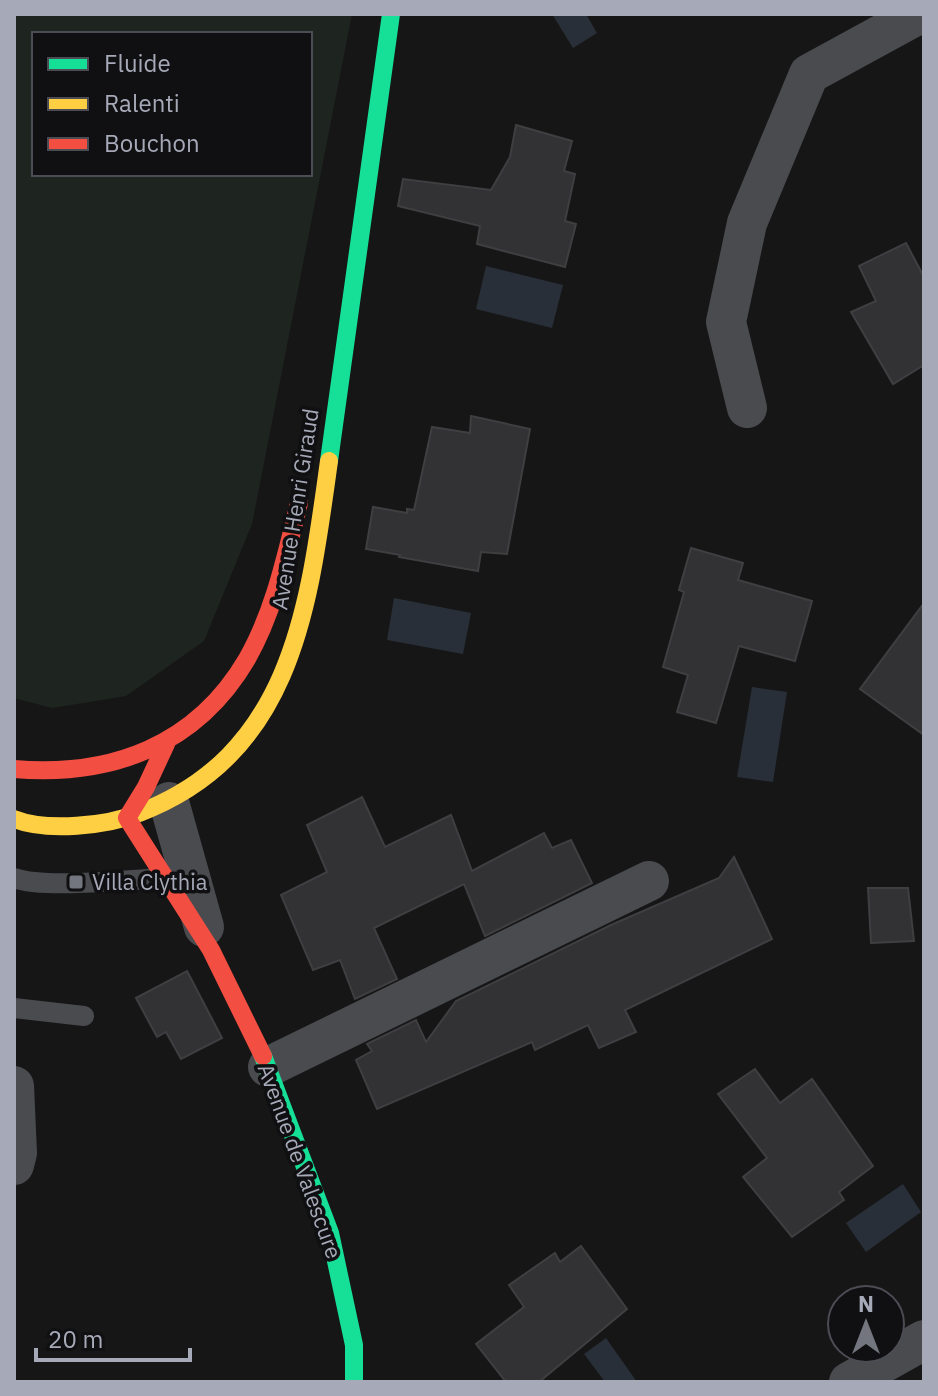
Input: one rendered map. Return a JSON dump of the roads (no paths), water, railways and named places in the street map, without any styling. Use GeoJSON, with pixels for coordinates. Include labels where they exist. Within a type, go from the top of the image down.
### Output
{"type":"FeatureCollection","features":[{"type":"Feature","properties":{"kind":"street","name":"Avenue Henri Giraud"},"geometry":{"type":"LineString","coordinates":[[14,819],[24,823],[88,826],[127,818],[158,794],[208,775],[253,730],[292,655],[312,581],[391,14]]}},
{"type":"Feature","properties":{"kind":"street"},"geometry":{"type":"LineString","coordinates":[[747,408],[726,322],[747,223],[809,74],[919,14]]}},
{"type":"Feature","properties":{"kind":"street","name":"Avenue Henri Giraud"},"geometry":{"type":"LineString","coordinates":[[311,458],[352,304]]}},
{"type":"Feature","properties":{"kind":"street","name":"Avenue Henri Giraud"},"geometry":{"type":"LineString","coordinates":[[14,769],[35,772],[103,767],[166,744],[215,704],[247,659],[280,578],[303,488]]}},
{"type":"Feature","properties":{"kind":"street"},"geometry":{"type":"LineString","coordinates":[[127,818],[158,794],[166,744]]}},
{"type":"Feature","properties":{"kind":"street"},"geometry":{"type":"LineString","coordinates":[[103,767],[158,794]]}},
{"type":"Feature","properties":{"kind":"street","name":"Avenue de Valescure"},"geometry":{"type":"LineString","coordinates":[[158,794],[211,950]]}},
{"type":"Feature","properties":{"kind":"street","name":"Avenue de Valescure"},"geometry":{"type":"LineString","coordinates":[[127,818],[211,950],[268,1067],[330,1233],[354,1345],[354,1382]]}},
{"type":"Feature","properties":{"kind":"street"},"geometry":{"type":"LineString","coordinates":[[268,1067],[649,881]]}},
{"type":"Feature","properties":{"kind":"street"},"geometry":{"type":"LineString","coordinates":[[14,1086],[17,1153],[14,1165]]}},
{"type":"Feature","properties":{"kind":"street"},"geometry":{"type":"LineString","coordinates":[[849,1382],[924,1340]]}},
{"type":"Feature","properties":{"kind":"lane"},"geometry":{"type":"LineString","coordinates":[[14,878],[23,881],[76,882],[164,878]]}},
{"type":"Feature","properties":{"kind":"lane"},"geometry":{"type":"LineString","coordinates":[[14,1008],[84,1016]]}},
{"type":"Feature","properties":{"kind":"place","name":"Villa Clythia"},"geometry":{"type":"Point","coordinates":[76,882]}}]}
